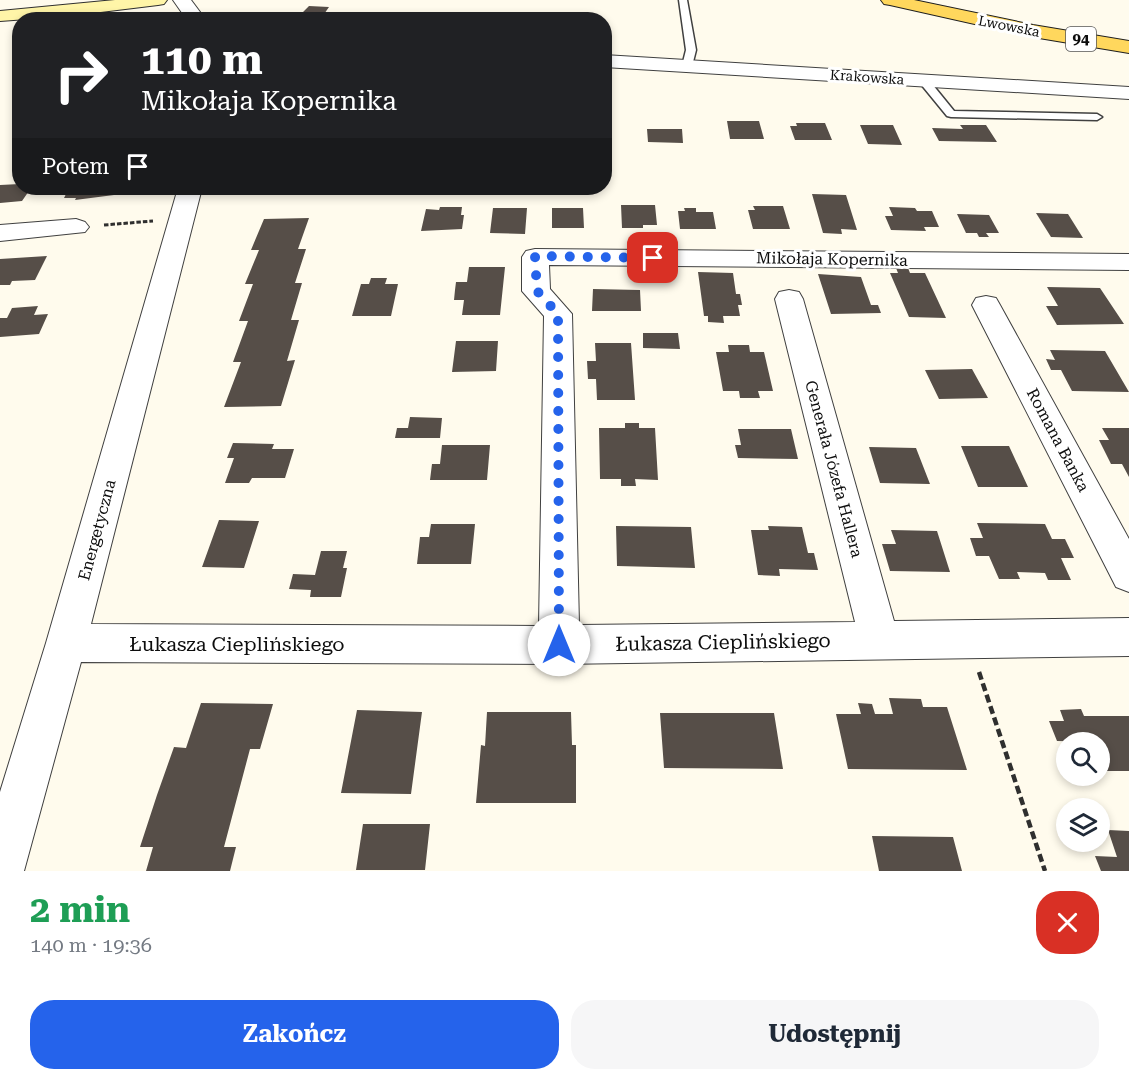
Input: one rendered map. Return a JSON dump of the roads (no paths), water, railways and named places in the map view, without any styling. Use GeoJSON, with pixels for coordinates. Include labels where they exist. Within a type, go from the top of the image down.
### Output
{"type":"FeatureCollection","features":[{"type":"Feature","properties":{"kind":"main road","name":"Lwowska"},"geometry":{"type":"LineString","coordinates":[[890,0],[1033,31],[1129,47]]}},
{"type":"Feature","properties":{"kind":"main road","name":"Lwowska"},"geometry":{"type":"LineString","coordinates":[[952,0],[1129,36]]}},
{"type":"Feature","properties":{"kind":"street"},"geometry":{"type":"LineString","coordinates":[[54,12],[158,0]]}},
{"type":"Feature","properties":{"kind":"street","name":"Krakowska"},"geometry":{"type":"LineString","coordinates":[[612,61],[1129,93]]}},
{"type":"Feature","properties":{"kind":"street","name":"Energetyczna"},"geometry":{"type":"LineString","coordinates":[[0,871],[66,643],[186,203]]}},
{"type":"Feature","properties":{"kind":"street"},"geometry":{"type":"LineString","coordinates":[[0,233],[76,227]]}},
{"type":"Feature","properties":{"kind":"street","name":"Mikołaja Kopernika"},"geometry":{"type":"LineString","coordinates":[[559,645],[558,314],[537,291],[535,256],[1129,262]]}},
{"type":"Feature","properties":{"kind":"street","name":"Generała Józefa Hallera"},"geometry":{"type":"LineString","coordinates":[[789,299],[879,639]]}},
{"type":"Feature","properties":{"kind":"street","name":"Romana Banka"},"geometry":{"type":"LineString","coordinates":[[986,305],[1129,575]]}},
{"type":"Feature","properties":{"kind":"street","name":"Łukasza Cieplińskiego"},"geometry":{"type":"LineString","coordinates":[[66,643],[559,645],[1129,637]]}},
{"type":"Feature","properties":{"kind":"lane"},"geometry":{"type":"LineString","coordinates":[[683,0],[691,50],[687,66]]}},
{"type":"Feature","properties":{"kind":"lane"},"geometry":{"type":"LineString","coordinates":[[924,81],[951,114],[1097,117]]}}]}
